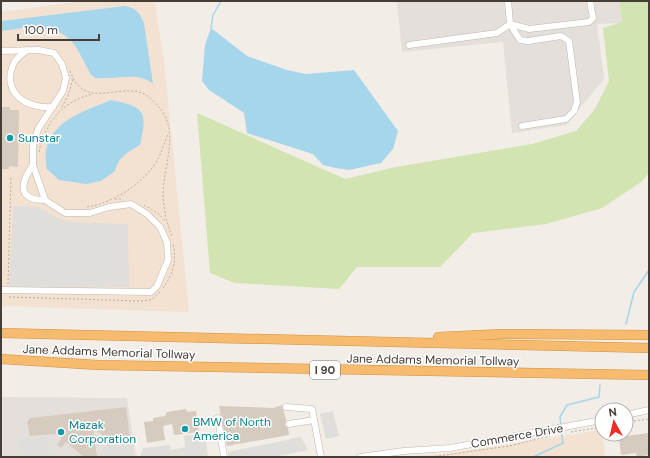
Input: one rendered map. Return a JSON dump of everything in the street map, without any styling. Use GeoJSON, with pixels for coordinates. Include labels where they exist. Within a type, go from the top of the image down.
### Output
{"type":"FeatureCollection","features":[{"type":"Feature","properties":{"kind":"highway","name":"Jane Addams Memorial Tollway"},"geometry":{"type":"LineString","coordinates":[[1,333],[649,348]]}},
{"type":"Feature","properties":{"kind":"highway"},"geometry":{"type":"LineString","coordinates":[[361,341],[502,334],[649,335]]}},
{"type":"Feature","properties":{"kind":"highway","name":"Jane Addams Memorial Tollway"},"geometry":{"type":"LineString","coordinates":[[1,359],[114,366],[649,375]]}},
{"type":"Feature","properties":{"kind":"street"},"geometry":{"type":"LineString","coordinates":[[508,1],[510,24],[520,40],[528,41],[561,36],[569,42],[578,102],[574,111],[566,119],[522,126]]}},
{"type":"Feature","properties":{"kind":"street"},"geometry":{"type":"LineString","coordinates":[[409,45],[497,33],[510,24],[529,29],[589,22],[593,18],[590,1]]}},
{"type":"Feature","properties":{"kind":"street"},"geometry":{"type":"LineString","coordinates":[[27,50],[14,63],[10,81],[14,93],[26,104],[41,108],[53,106]]}},
{"type":"Feature","properties":{"kind":"street"},"geometry":{"type":"LineString","coordinates":[[1,51],[39,50],[54,53],[62,64],[66,78],[63,91],[38,129],[33,146],[33,165],[45,200]]}},
{"type":"Feature","properties":{"kind":"street"},"geometry":{"type":"LineString","coordinates":[[4,290],[151,292],[158,286],[168,260],[167,242],[160,227],[147,214],[131,204],[109,207],[90,213],[65,213],[45,200],[33,200],[26,195],[23,185],[25,177],[33,165]]}},
{"type":"Feature","properties":{"kind":"street"},"geometry":{"type":"LineString","coordinates":[[286,407],[312,409],[321,457]]}},
{"type":"Feature","properties":{"kind":"street"},"geometry":{"type":"LineString","coordinates":[[634,413],[649,410]]}},
{"type":"Feature","properties":{"kind":"street"},"geometry":{"type":"LineString","coordinates":[[218,418],[224,457]]}},
{"type":"Feature","properties":{"kind":"street"},"geometry":{"type":"LineString","coordinates":[[290,424],[314,420]]}},
{"type":"Feature","properties":{"kind":"street","name":"Commerce Drive"},"geometry":{"type":"LineString","coordinates":[[360,457],[404,451],[450,448],[551,433],[594,422]]}},
{"type":"Feature","properties":{"kind":"path"},"geometry":{"type":"LineString","coordinates":[[69,67],[73,79],[78,86],[95,94]]}},
{"type":"Feature","properties":{"kind":"path"},"geometry":{"type":"LineString","coordinates":[[39,152],[46,130],[57,113],[73,101],[95,94],[128,91],[142,93],[153,101],[163,112],[168,134],[170,145],[163,183],[167,222],[172,236]]}},
{"type":"Feature","properties":{"kind":"path"},"geometry":{"type":"LineString","coordinates":[[83,207],[115,198],[142,178],[158,158],[168,134]]}},
{"type":"Feature","properties":{"kind":"path"},"geometry":{"type":"LineString","coordinates":[[11,176],[4,290],[10,298],[151,300],[158,295],[171,275],[174,262],[173,244]]}},
{"type":"Feature","properties":{"kind":"path"},"geometry":{"type":"LineString","coordinates":[[634,421],[649,419]]}},
{"type":"Feature","properties":{"kind":"path"},"geometry":{"type":"LineString","coordinates":[[570,429],[594,428]]}},
{"type":"Feature","properties":{"kind":"path"},"geometry":{"type":"LineString","coordinates":[[431,457],[509,446],[551,433]]}},
{"type":"Feature","properties":{"kind":"shaded area"},"geometry":{"type":"Polygon","coordinates":[[[85,1],[153,1],[155,4],[164,60],[189,312],[1,306],[1,12],[85,1]]]}},
{"type":"Feature","properties":{"kind":"shaded area"},"geometry":{"type":"Polygon","coordinates":[[[397,1],[619,1],[622,23],[597,24],[604,79],[566,125],[512,133],[503,42],[402,52],[397,1]]]}},
{"type":"Feature","properties":{"kind":"shaded area"},"geometry":{"type":"Polygon","coordinates":[[[13,206],[40,207],[55,217],[70,222],[128,224],[129,287],[9,287],[13,206]]]}},
{"type":"Feature","properties":{"kind":"shaded area"},"geometry":{"type":"Polygon","coordinates":[[[1,397],[127,398],[136,457],[1,457],[1,397]]]}},
{"type":"Feature","properties":{"kind":"shaded area"},"geometry":{"type":"Polygon","coordinates":[[[333,411],[339,436],[326,439],[320,414],[333,411]]]}},
{"type":"Feature","properties":{"kind":"shaded area"},"geometry":{"type":"Polygon","coordinates":[[[594,431],[594,442],[603,442],[605,457],[402,457],[450,453],[594,431]]]}},
{"type":"Feature","properties":{"kind":"shaded area"},"geometry":{"type":"Polygon","coordinates":[[[205,433],[208,457],[140,457],[143,448],[170,445],[171,450],[185,447],[184,436],[205,433]]]}},
{"type":"Feature","properties":{"kind":"shaded area"},"geometry":{"type":"Polygon","coordinates":[[[47,436],[49,448],[62,457],[20,457],[18,440],[47,436]]]}},
{"type":"Feature","properties":{"kind":"shaded area"},"geometry":{"type":"Polygon","coordinates":[[[301,437],[308,450],[275,457],[229,457],[228,452],[301,437]]]}},
{"type":"Feature","properties":{"kind":"shaded area"},"geometry":{"type":"Polygon","coordinates":[[[127,441],[128,445],[132,445],[134,457],[100,457],[99,453],[104,452],[108,447],[108,443],[127,441]]]}},
{"type":"Feature","properties":{"kind":"green space"},"geometry":{"type":"Polygon","coordinates":[[[619,1],[649,1],[649,173],[641,182],[602,208],[546,224],[473,233],[440,267],[357,267],[339,289],[235,283],[210,273],[197,113],[345,179],[396,167],[532,144],[576,131],[595,109],[609,81],[603,28],[622,22],[619,1]]]}},
{"type":"Feature","properties":{"kind":"water"},"geometry":{"type":"Polygon","coordinates":[[[125,6],[132,8],[137,12],[141,16],[144,23],[153,84],[147,80],[134,77],[96,78],[91,75],[72,42],[57,31],[29,28],[1,31],[1,21],[125,6]]]}},
{"type":"Feature","properties":{"kind":"water"},"geometry":{"type":"Polygon","coordinates":[[[211,28],[247,56],[287,70],[306,74],[354,70],[398,131],[393,149],[381,163],[349,170],[323,165],[313,154],[247,133],[244,113],[209,90],[202,81],[205,45],[211,28]]]}},
{"type":"Feature","properties":{"kind":"water"},"geometry":{"type":"Polygon","coordinates":[[[111,100],[131,105],[141,112],[144,125],[140,145],[124,155],[118,162],[115,171],[101,181],[86,184],[59,180],[47,169],[46,150],[50,139],[63,123],[81,112],[111,100]]]}},
{"type":"Feature","properties":{"kind":"building","name":"Sunstar"},"geometry":{"type":"Polygon","coordinates":[[[1,107],[10,107],[10,110],[19,110],[18,167],[9,166],[9,169],[1,169],[1,107]]]}},
{"type":"Feature","properties":{"kind":"building"},"geometry":{"type":"Polygon","coordinates":[[[282,405],[286,420],[285,425],[288,428],[289,435],[227,446],[219,406],[273,408],[282,405]]]}},
{"type":"Feature","properties":{"kind":"building","name":"Mazak Corporation"},"geometry":{"type":"Polygon","coordinates":[[[126,407],[130,439],[111,441],[93,428],[97,457],[84,457],[66,442],[61,448],[57,445],[62,438],[55,434],[30,436],[27,421],[31,418],[126,407]]]}},
{"type":"Feature","properties":{"kind":"building","name":"BMW of North America"},"geometry":{"type":"Polygon","coordinates":[[[186,409],[187,412],[196,411],[199,432],[174,435],[172,424],[163,426],[165,440],[147,443],[144,422],[153,421],[153,418],[165,416],[167,412],[186,409]]]}},
{"type":"Feature","properties":{"kind":"building"},"geometry":{"type":"Polygon","coordinates":[[[649,433],[649,455],[637,457],[636,453],[621,455],[620,442],[634,442],[634,435],[649,433]]]}},
{"type":"Feature","properties":{"kind":"waterway"},"geometry":{"type":"LineString","coordinates":[[211,28],[213,15],[221,1]]}},
{"type":"Feature","properties":{"kind":"waterway"},"geometry":{"type":"LineString","coordinates":[[626,324],[634,292],[649,270]]}},
{"type":"Feature","properties":{"kind":"waterway"},"geometry":{"type":"LineString","coordinates":[[561,426],[560,417],[567,405],[599,397],[600,385]]}},
{"type":"Feature","properties":{"kind":"waterway"},"geometry":{"type":"LineString","coordinates":[[533,457],[563,443],[561,430]]}},
{"type":"Feature","properties":{"kind":"place","name":"Sunstar"},"geometry":{"type":"Point","coordinates":[10,138]}},
{"type":"Feature","properties":{"kind":"place","name":"BMW of North America"},"geometry":{"type":"Point","coordinates":[185,429]}},
{"type":"Feature","properties":{"kind":"place","name":"Mazak Corporation"},"geometry":{"type":"Point","coordinates":[61,432]}}]}
